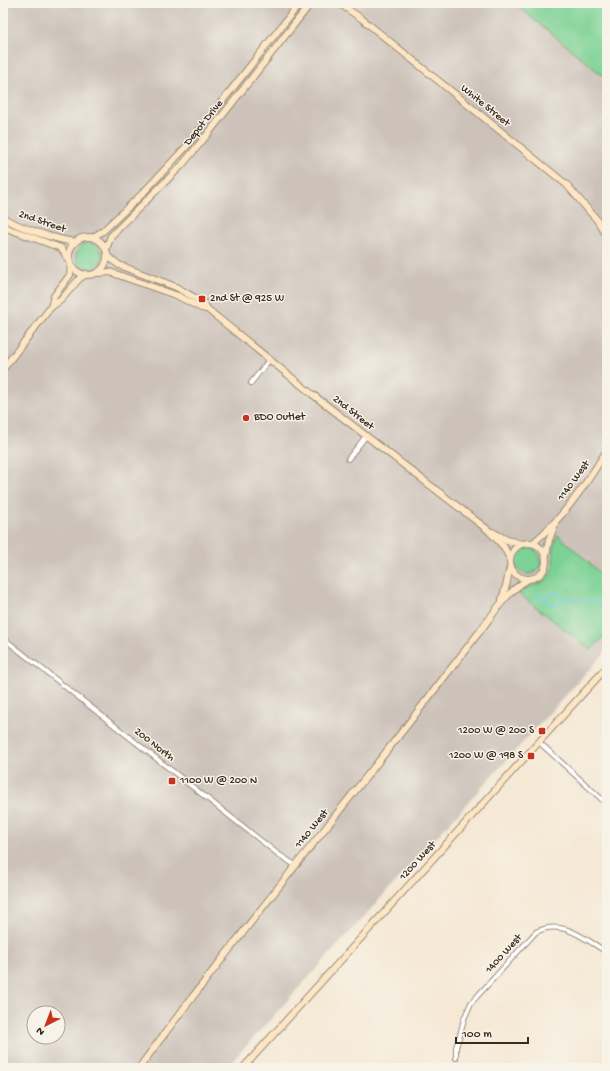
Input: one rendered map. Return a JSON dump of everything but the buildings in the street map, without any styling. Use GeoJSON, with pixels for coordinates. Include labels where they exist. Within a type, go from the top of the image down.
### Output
{"type":"FeatureCollection","features":[{"type":"Feature","properties":{"kind":"street","name":"Depot Drive"},"geometry":{"type":"LineString","coordinates":[[93,237],[103,231],[186,147],[300,3]]}},
{"type":"Feature","properties":{"kind":"street","name":"Depot Drive"},"geometry":{"type":"LineString","coordinates":[[107,252],[111,236],[182,165],[311,3]]}},
{"type":"Feature","properties":{"kind":"street","name":"White Street"},"geometry":{"type":"LineString","coordinates":[[339,3],[362,19],[568,185],[598,220],[607,236]]}},
{"type":"Feature","properties":{"kind":"street","name":"2nd Street"},"geometry":{"type":"LineString","coordinates":[[3,218],[64,241],[75,242]]}},
{"type":"Feature","properties":{"kind":"street","name":"2nd Street"},"geometry":{"type":"LineString","coordinates":[[3,226],[61,248],[71,262]]}},
{"type":"Feature","properties":{"kind":"street"},"geometry":{"type":"LineString","coordinates":[[51,307],[54,296],[70,275],[70,254],[71,248],[75,242],[84,237],[93,237],[102,242],[107,252],[106,264],[96,273],[86,274],[77,271],[71,262]]}},
{"type":"Feature","properties":{"kind":"street","name":"2nd Street"},"geometry":{"type":"LineString","coordinates":[[107,252],[119,265],[182,290],[204,303],[207,309],[269,360],[488,530],[504,547],[510,559]]}},
{"type":"Feature","properties":{"kind":"street","name":"2nd Street"},"geometry":{"type":"LineString","coordinates":[[96,273],[110,272],[178,296],[201,308],[207,309]]}},
{"type":"Feature","properties":{"kind":"street"},"geometry":{"type":"LineString","coordinates":[[3,369],[51,307],[61,300],[79,279],[86,274]]}},
{"type":"Feature","properties":{"kind":"street"},"geometry":{"type":"LineString","coordinates":[[250,383],[269,360]]}},
{"type":"Feature","properties":{"kind":"street"},"geometry":{"type":"LineString","coordinates":[[348,459],[366,436]]}},
{"type":"Feature","properties":{"kind":"street","name":"1140 West"},"geometry":{"type":"LineString","coordinates":[[534,543],[556,522],[607,450]]}},
{"type":"Feature","properties":{"kind":"street","name":"1140 West"},"geometry":{"type":"LineString","coordinates":[[546,555],[549,540],[556,522]]}},
{"type":"Feature","properties":{"kind":"street","name":"2nd Street"},"geometry":{"type":"LineString","coordinates":[[488,530],[507,540],[522,544]]}},
{"type":"Feature","properties":{"kind":"street"},"geometry":{"type":"LineString","coordinates":[[528,542],[534,543],[543,550],[547,561],[543,572],[538,576],[527,580],[517,576],[510,567],[510,559],[514,549],[528,542]]}},
{"type":"Feature","properties":{"kind":"street","name":"1140 West"},"geometry":{"type":"LineString","coordinates":[[501,602],[508,582],[510,567]]}},
{"type":"Feature","properties":{"kind":"street","name":"1140 West"},"geometry":{"type":"LineString","coordinates":[[139,1068],[177,1016],[295,865],[389,749],[501,602],[514,588],[527,580]]}},
{"type":"Feature","properties":{"kind":"street","name":"200 North"},"geometry":{"type":"LineString","coordinates":[[3,638],[278,854],[295,865]]}},
{"type":"Feature","properties":{"kind":"street","name":"1200 West"},"geometry":{"type":"LineString","coordinates":[[243,1068],[607,667]]}},
{"type":"Feature","properties":{"kind":"street"},"geometry":{"type":"LineString","coordinates":[[539,742],[607,804]]}},
{"type":"Feature","properties":{"kind":"street","name":"1400 West"},"geometry":{"type":"LineString","coordinates":[[456,1058],[456,1047],[464,1019],[471,1003],[536,932],[551,927],[561,927],[573,932],[607,952]]}},
{"type":"Feature","properties":{"kind":"shaded area"},"geometry":{"type":"Polygon","coordinates":[[[3,3],[514,3],[607,79],[607,205],[600,214],[607,219],[607,650],[226,1068],[3,1068],[3,3]]]}},
{"type":"Feature","properties":{"kind":"green space"},"geometry":{"type":"Polygon","coordinates":[[[514,3],[607,3],[607,79],[514,3]]]}},
{"type":"Feature","properties":{"kind":"green space"},"geometry":{"type":"Polygon","coordinates":[[[89,243],[98,247],[102,256],[98,265],[89,269],[80,265],[76,256],[80,247],[89,243]]]}},
{"type":"Feature","properties":{"kind":"green space"},"geometry":{"type":"Polygon","coordinates":[[[558,535],[607,579],[607,633],[591,650],[518,593],[521,590],[543,582],[550,574],[553,563],[555,540],[558,535]]]}},
{"type":"Feature","properties":{"kind":"green space"},"geometry":{"type":"Polygon","coordinates":[[[528,548],[537,552],[541,561],[537,570],[528,574],[519,570],[515,561],[519,552],[528,548]]]}},
{"type":"Feature","properties":{"kind":"waterway"},"geometry":{"type":"LineString","coordinates":[[600,3],[607,12]]}},
{"type":"Feature","properties":{"kind":"waterway"},"geometry":{"type":"LineString","coordinates":[[537,593],[540,597],[545,598],[554,593],[559,593],[562,596],[559,603],[553,604],[546,603],[539,598]]}},
{"type":"Feature","properties":{"kind":"waterway"},"geometry":{"type":"LineString","coordinates":[[563,599],[607,603]]}},
{"type":"Feature","properties":{"kind":"place","name":"2nd St @ 925 W"},"geometry":{"type":"Point","coordinates":[202,299]}},
{"type":"Feature","properties":{"kind":"place","name":"BDO Outlet"},"geometry":{"type":"Point","coordinates":[246,418]}},
{"type":"Feature","properties":{"kind":"place","name":"1200 W @ 200 S"},"geometry":{"type":"Point","coordinates":[542,731]}},
{"type":"Feature","properties":{"kind":"place","name":"1200 W @ 198 S"},"geometry":{"type":"Point","coordinates":[531,756]}},
{"type":"Feature","properties":{"kind":"place","name":"1100 W @ 200 N"},"geometry":{"type":"Point","coordinates":[172,781]}}]}
